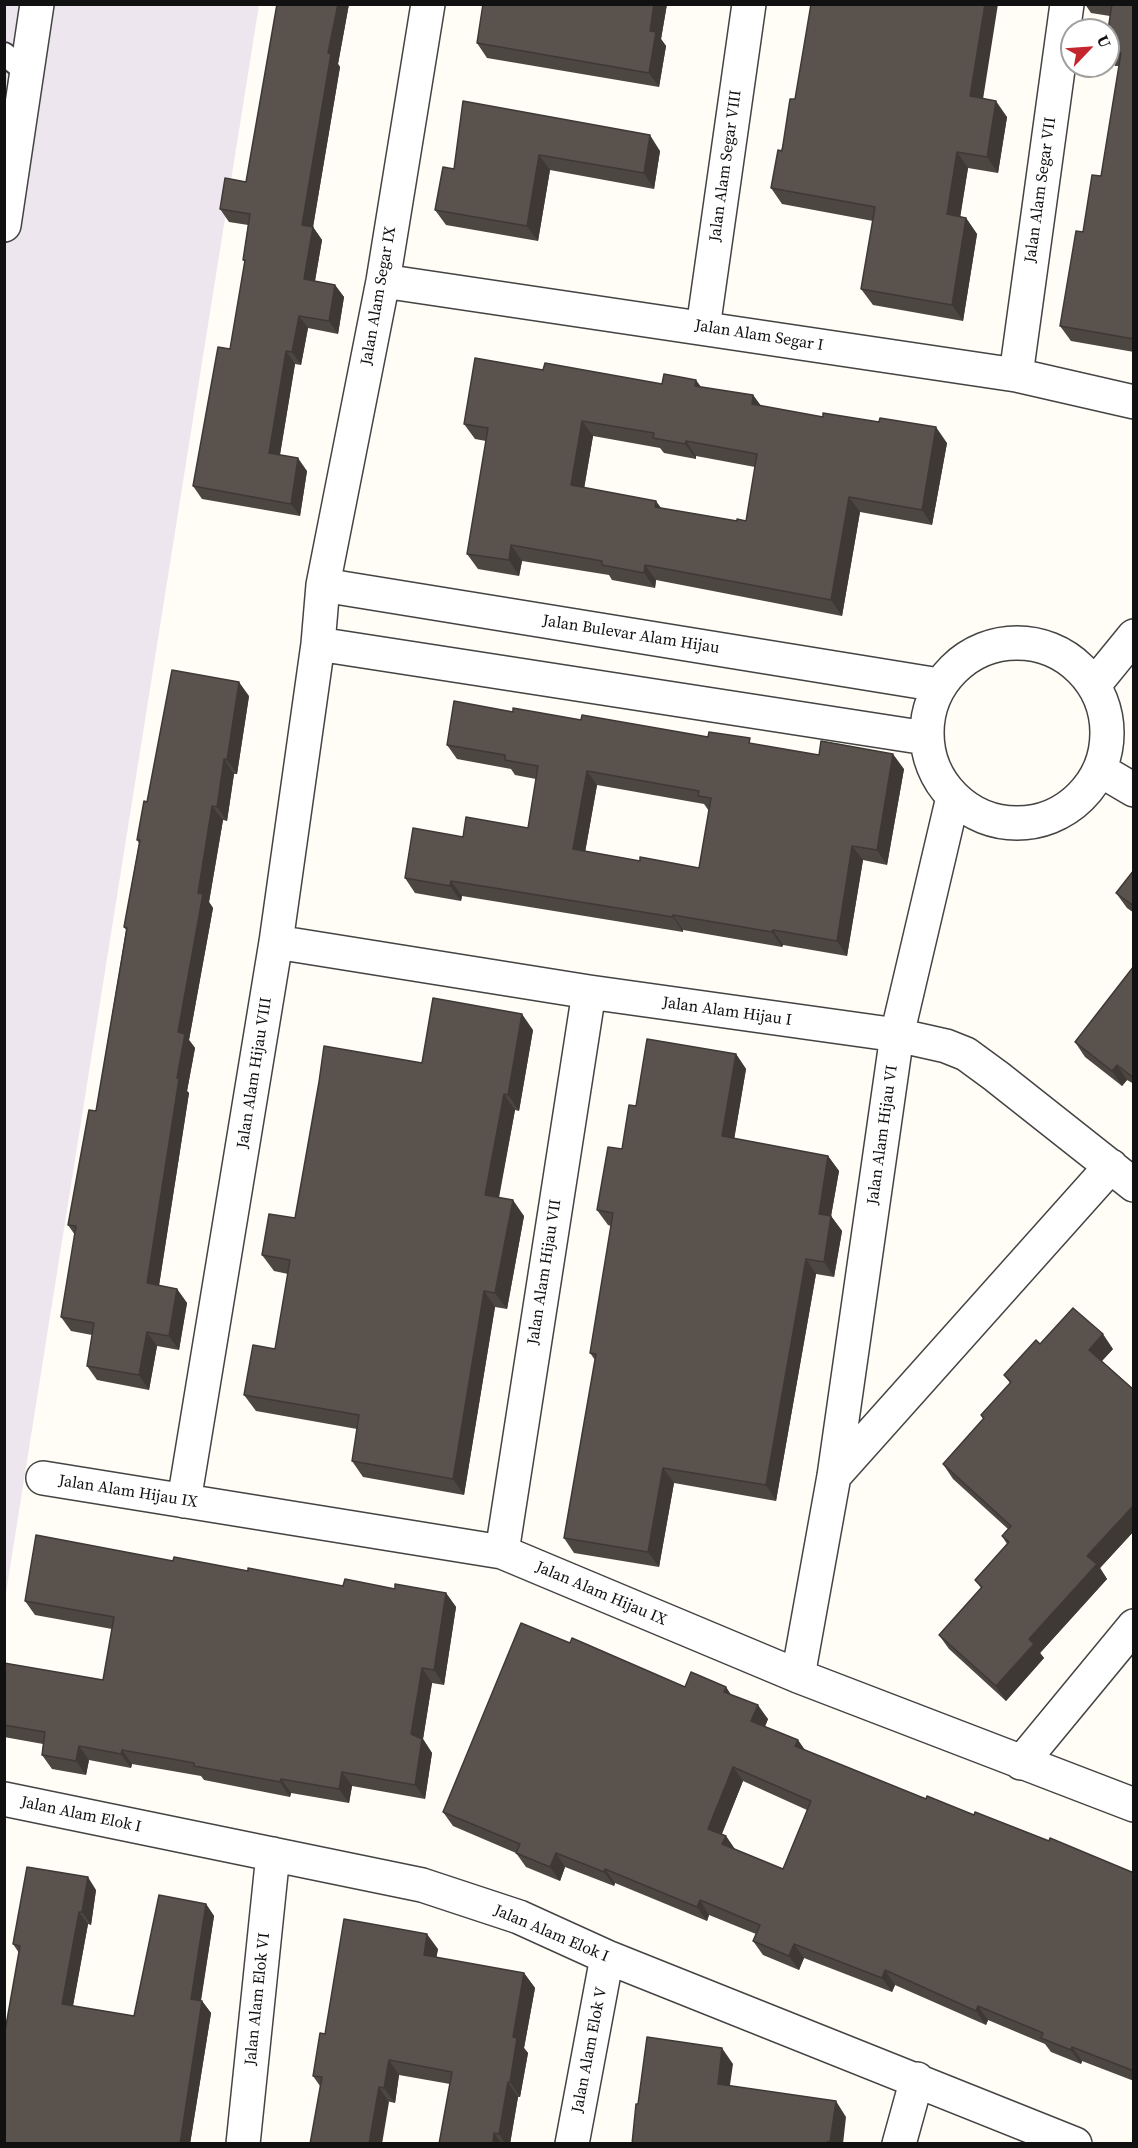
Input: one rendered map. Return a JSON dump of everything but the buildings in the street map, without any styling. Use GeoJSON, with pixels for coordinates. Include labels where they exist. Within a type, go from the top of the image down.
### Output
{"type":"FeatureCollection","features":[{"type":"Feature","properties":{"kind":"street"},"geometry":{"type":"LineString","coordinates":[[4,225],[16,63],[37,4]]}},
{"type":"Feature","properties":{"kind":"street","name":"Jalan Alam Segar IX"},"geometry":{"type":"LineString","coordinates":[[318,644],[323,585],[383,281],[428,4]]}},
{"type":"Feature","properties":{"kind":"street","name":"Jalan Alam Segar VIII"},"geometry":{"type":"LineString","coordinates":[[703,328],[749,4]]}},
{"type":"Feature","properties":{"kind":"street","name":"Jalan Alam Segar VII"},"geometry":{"type":"LineString","coordinates":[[1016,375],[1067,4]]}},
{"type":"Feature","properties":{"kind":"street","name":"Jalan Alam Segar I"},"geometry":{"type":"LineString","coordinates":[[383,281],[1016,375],[1134,402]]}},
{"type":"Feature","properties":{"kind":"street","name":"Jalan Bulevar Alam Hijau"},"geometry":{"type":"LineString","coordinates":[[323,585],[939,685]]}},
{"type":"Feature","properties":{"kind":"street"},"geometry":{"type":"LineString","coordinates":[[1094,685],[1134,636]]}},
{"type":"Feature","properties":{"kind":"street"},"geometry":{"type":"LineString","coordinates":[[318,644],[926,738]]}},
{"type":"Feature","properties":{"kind":"street","name":"Jalan Alam Hijau VIII"},"geometry":{"type":"LineString","coordinates":[[184,1501],[276,942],[318,644]]}},
{"type":"Feature","properties":{"kind":"street"},"geometry":{"type":"LineString","coordinates":[[998,644],[1034,644],[1068,658],[1094,685],[1102,703],[1107,722],[1107,746],[1100,770],[1080,798],[1051,818],[1016,824],[982,817],[953,797],[926,738],[928,711],[939,685],[964,658],[998,644]]}},
{"type":"Feature","properties":{"kind":"street"},"geometry":{"type":"LineString","coordinates":[[1107,722],[1134,740]]}},
{"type":"Feature","properties":{"kind":"street"},"geometry":{"type":"LineString","coordinates":[[1100,770],[1134,790]]}},
{"type":"Feature","properties":{"kind":"street","name":"Jalan Alam Hijau VI"},"geometry":{"type":"LineString","coordinates":[[798,1676],[834,1476],[897,1035],[953,797]]}},
{"type":"Feature","properties":{"kind":"street","name":"Jalan Alam Hijau I"},"geometry":{"type":"LineString","coordinates":[[276,942],[589,992],[897,1035],[946,1046],[966,1054],[1122,1176]]}},
{"type":"Feature","properties":{"kind":"street","name":"Jalan Alam Hijau VII"},"geometry":{"type":"LineString","coordinates":[[501,1552],[589,992]]}},
{"type":"Feature","properties":{"kind":"street"},"geometry":{"type":"LineString","coordinates":[[834,1476],[1122,1176]]}},
{"type":"Feature","properties":{"kind":"street","name":"Jalan Alam Hijau IX"},"geometry":{"type":"LineString","coordinates":[[43,1478],[501,1552],[798,1676],[1134,1805]]}},
{"type":"Feature","properties":{"kind":"street"},"geometry":{"type":"LineString","coordinates":[[1021,1763],[1134,1626]]}},
{"type":"Feature","properties":{"kind":"street","name":"Jalan Alam Elok I"},"geometry":{"type":"LineString","coordinates":[[4,1799],[422,1885],[519,1917],[607,1957],[1075,2144]]}},
{"type":"Feature","properties":{"kind":"street","name":"Jalan Alam Elok VI"},"geometry":{"type":"LineString","coordinates":[[243,2144],[273,1854]]}},
{"type":"Feature","properties":{"kind":"street","name":"Jalan Alam Elok V"},"geometry":{"type":"LineString","coordinates":[[572,2144],[607,1957]]}},
{"type":"Feature","properties":{"kind":"street"},"geometry":{"type":"LineString","coordinates":[[899,2144],[917,2079]]}},
{"type":"Feature","properties":{"kind":"shaded area"},"geometry":{"type":"Polygon","coordinates":[[[5,5],[259,5],[5,1599],[5,5]]]}}]}
